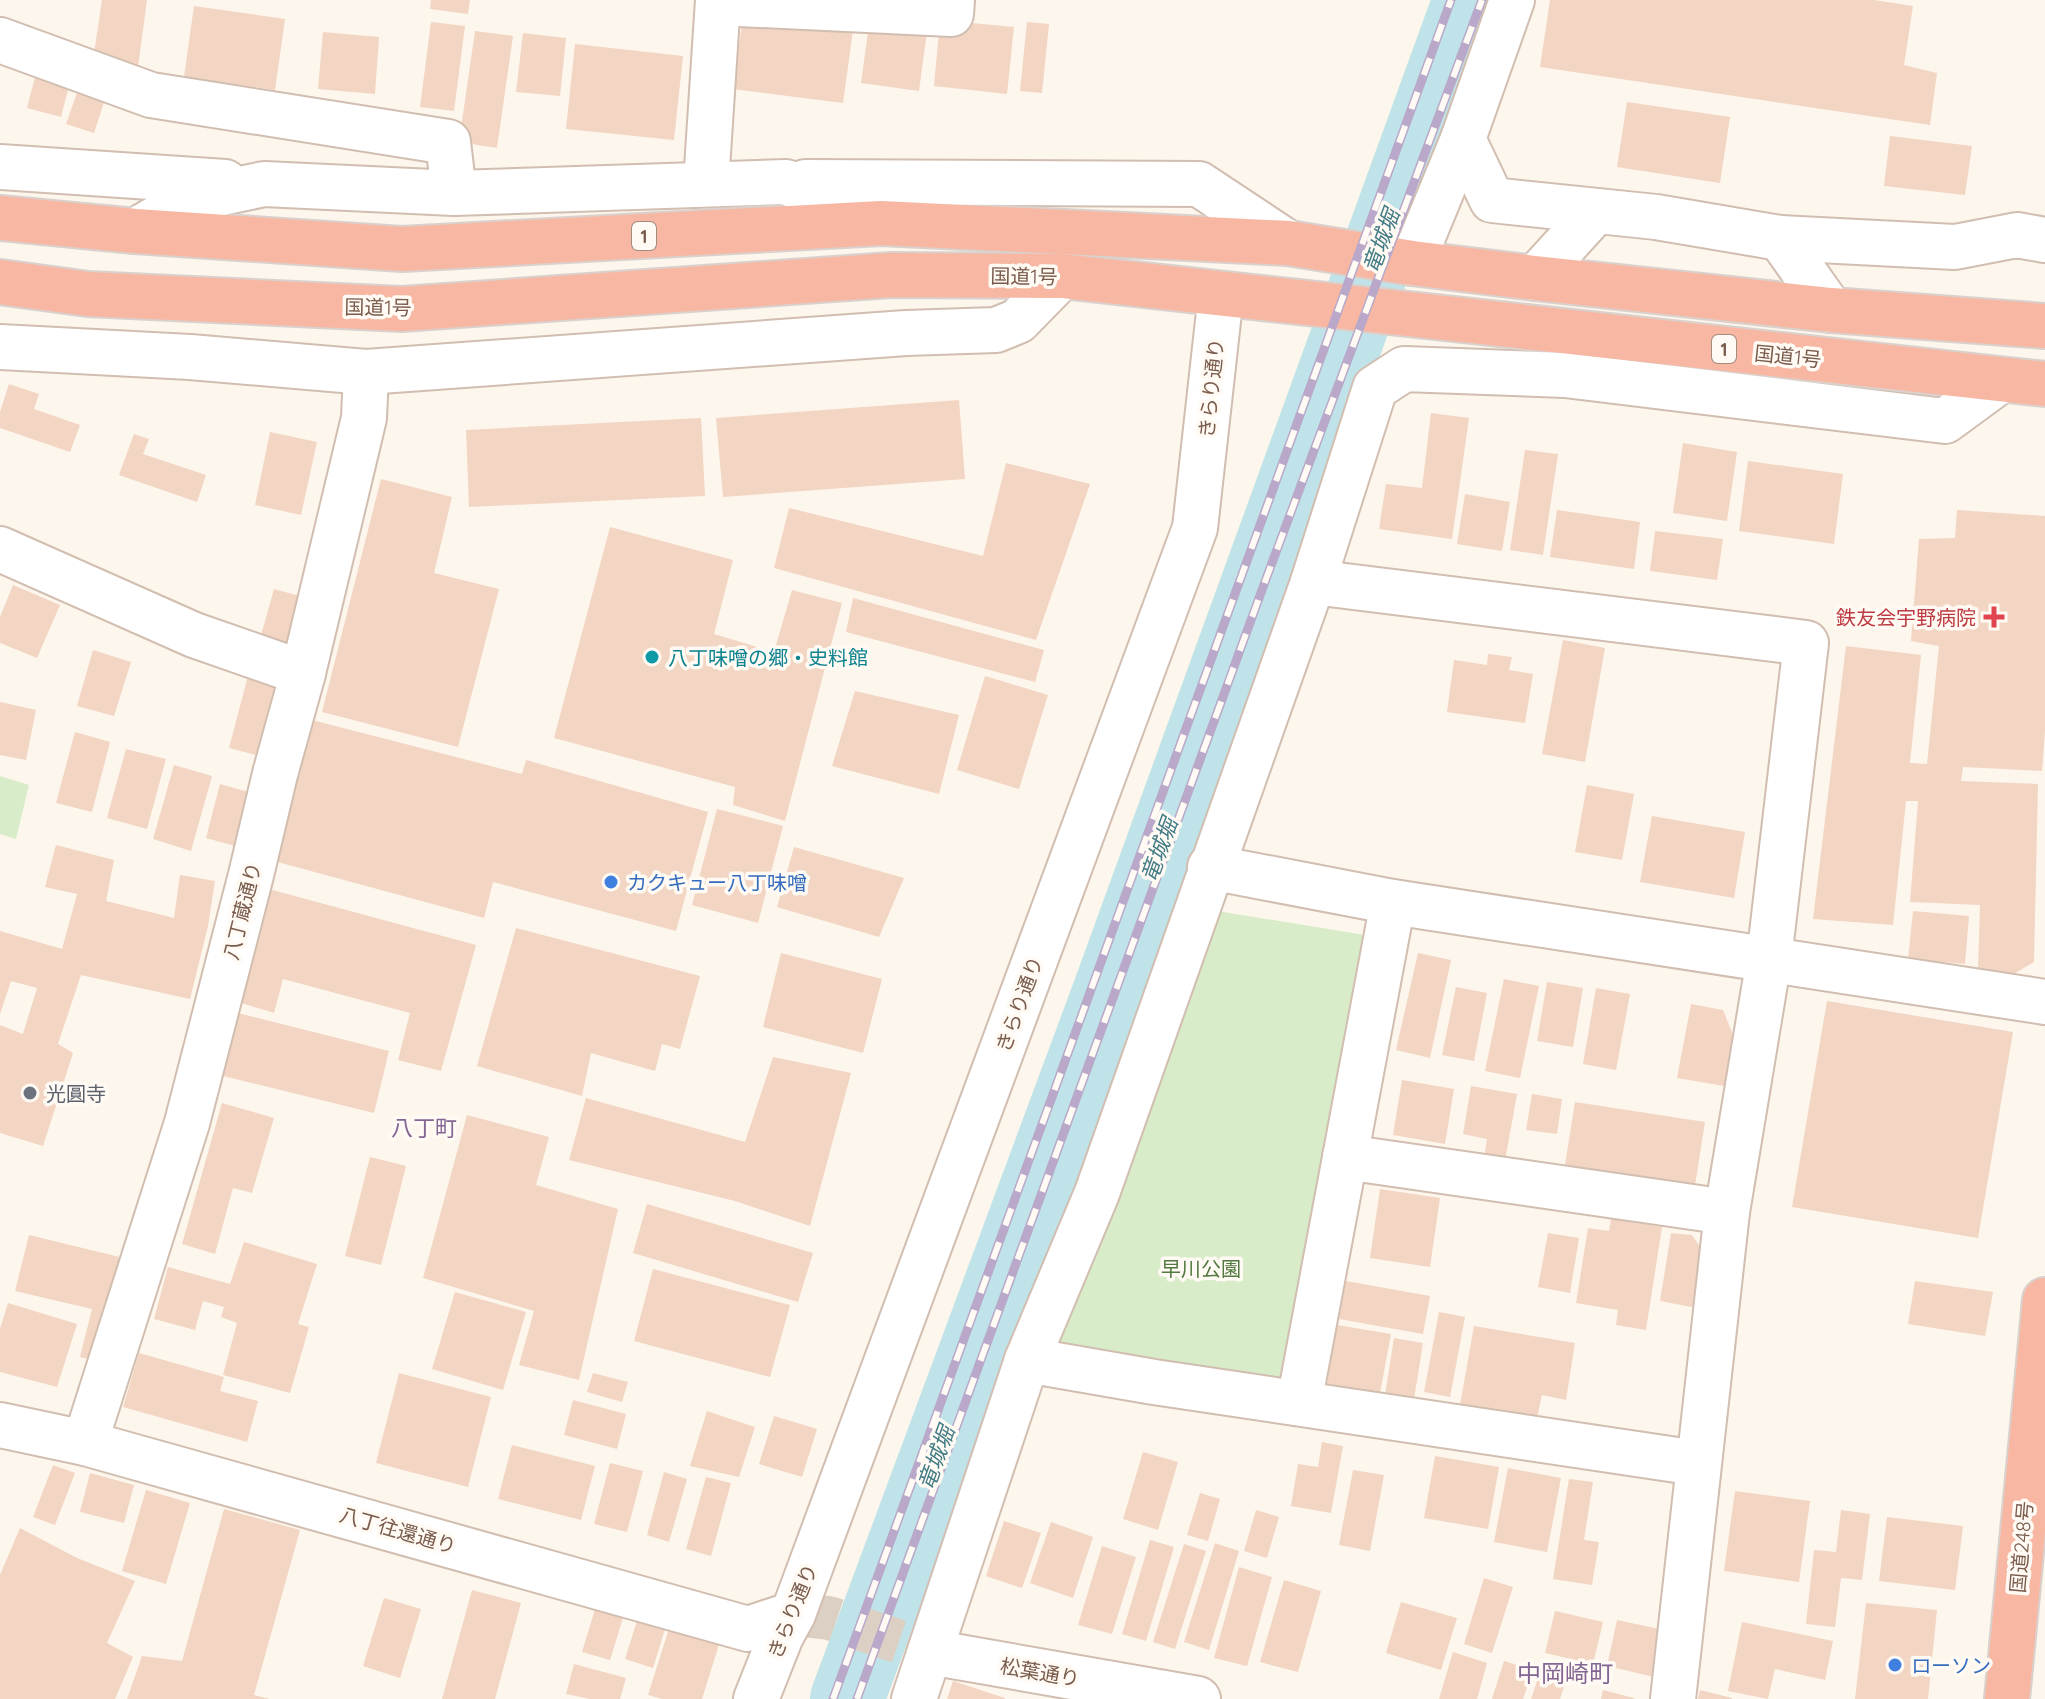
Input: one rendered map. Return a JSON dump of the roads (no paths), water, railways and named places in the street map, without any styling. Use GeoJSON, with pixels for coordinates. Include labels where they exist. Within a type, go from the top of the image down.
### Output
{"type":"FeatureCollection","features":[{"type":"Feature","properties":{"kind":"highway","name":"1"},"geometry":{"type":"LineString","coordinates":[[0,218],[135,231],[402,249],[881,223],[1288,243],[1412,263],[1535,278],[1831,310],[2045,326]]}},
{"type":"Feature","properties":{"kind":"highway","name":"国道1号"},"geometry":{"type":"LineString","coordinates":[[0,282],[88,294],[402,309],[891,275],[1062,276],[2045,384]]}},
{"type":"Feature","properties":{"kind":"highway","name":"国道248号"},"geometry":{"type":"LineString","coordinates":[[2007,1699],[2045,1300]]}},
{"type":"Feature","properties":{"kind":"street"},"geometry":{"type":"LineString","coordinates":[[706,184],[718,2],[951,14],[952,0]]}},
{"type":"Feature","properties":{"kind":"street"},"geometry":{"type":"LineString","coordinates":[[1412,263],[1463,139],[1512,0]]}},
{"type":"Feature","properties":{"kind":"street"},"geometry":{"type":"LineString","coordinates":[[0,40],[151,95],[448,142],[454,193]]}},
{"type":"Feature","properties":{"kind":"street"},"geometry":{"type":"LineString","coordinates":[[1463,139],[1492,200],[1656,217],[1780,238],[1955,247],[2017,235],[2045,240]]}},
{"type":"Feature","properties":{"kind":"street"},"geometry":{"type":"LineString","coordinates":[[0,167],[454,193],[786,182],[1199,184],[1288,243]]}},
{"type":"Feature","properties":{"kind":"street"},"geometry":{"type":"LineString","coordinates":[[786,182],[881,223]]}},
{"type":"Feature","properties":{"kind":"street"},"geometry":{"type":"LineString","coordinates":[[135,231],[188,200],[264,184]]}},
{"type":"Feature","properties":{"kind":"street"},"geometry":{"type":"LineString","coordinates":[[1535,278],[1596,211]]}},
{"type":"Feature","properties":{"kind":"street"},"geometry":{"type":"LineString","coordinates":[[1780,238],[1831,310]]}},
{"type":"Feature","properties":{"kind":"street"},"geometry":{"type":"LineString","coordinates":[[0,347],[190,357],[366,372],[906,333],[996,330],[1018,321],[1062,276]]}},
{"type":"Feature","properties":{"kind":"street","name":"きらり通り"},"geometry":{"type":"LineString","coordinates":[[756,1699],[793,1614],[1195,528],[1221,294]]}},
{"type":"Feature","properties":{"kind":"street"},"geometry":{"type":"LineString","coordinates":[[153,298],[190,357]]}},
{"type":"Feature","properties":{"kind":"street"},"geometry":{"type":"LineString","coordinates":[[1529,327],[1565,375]]}},
{"type":"Feature","properties":{"kind":"street"},"geometry":{"type":"LineString","coordinates":[[1792,402],[1856,364]]}},
{"type":"Feature","properties":{"kind":"street"},"geometry":{"type":"LineString","coordinates":[[914,1699],[1027,1360],[1097,1193],[1313,582],[1375,388],[1404,369],[1565,375],[1945,421],[2001,380]]}},
{"type":"Feature","properties":{"kind":"street","name":"八丁蔵通り"},"geometry":{"type":"LineString","coordinates":[[85,1443],[187,1123],[303,673],[364,418],[366,372]]}},
{"type":"Feature","properties":{"kind":"street"},"geometry":{"type":"LineString","coordinates":[[0,549],[194,635],[303,673]]}},
{"type":"Feature","properties":{"kind":"street"},"geometry":{"type":"LineString","coordinates":[[1313,582],[1806,643],[1769,959],[1727,1212],[1673,1699]]}},
{"type":"Feature","properties":{"kind":"street"},"geometry":{"type":"LineString","coordinates":[[1210,867],[1393,902],[2045,1002]]}},
{"type":"Feature","properties":{"kind":"street"},"geometry":{"type":"LineString","coordinates":[[1299,1403],[1393,902]]}},
{"type":"Feature","properties":{"kind":"street"},"geometry":{"type":"LineString","coordinates":[[1345,1157],[1727,1212]]}},
{"type":"Feature","properties":{"kind":"street"},"geometry":{"type":"LineString","coordinates":[[1027,1360],[1154,1382],[1697,1463]]}},
{"type":"Feature","properties":{"kind":"street","name":"八丁往還通り"},"geometry":{"type":"LineString","coordinates":[[0,1425],[85,1443],[748,1629],[793,1614]]}},
{"type":"Feature","properties":{"kind":"street","name":"松葉通り"},"geometry":{"type":"LineString","coordinates":[[930,1652],[1198,1699]]}},
{"type":"Feature","properties":{"kind":"waterway","name":"竜城堀"},"geometry":{"type":"LineString","coordinates":[[847,1699],[1111,988],[1470,0]]}},
{"type":"Feature","properties":{"kind":"tunnel"},"geometry":{"type":"LineString","coordinates":[[793,1614],[829,1618],[930,1652]]}},
{"type":"Feature","properties":{"kind":"railway"},"geometry":{"type":"LineString","coordinates":[[833,1699],[1451,0]]}},
{"type":"Feature","properties":{"kind":"railway"},"geometry":{"type":"LineString","coordinates":[[857,1699],[1266,579],[1482,0]]}},
{"type":"Feature","properties":{"kind":"place","name":"鉄友会宇野病院"},"geometry":{"type":"Point","coordinates":[1994,617]}},
{"type":"Feature","properties":{"kind":"place","name":"八丁味噌の郷・史料館"},"geometry":{"type":"Point","coordinates":[652,657]}},
{"type":"Feature","properties":{"kind":"place","name":"カクキュー八丁味噌"},"geometry":{"type":"Point","coordinates":[611,882]}},
{"type":"Feature","properties":{"kind":"place","name":"光圓寺"},"geometry":{"type":"Point","coordinates":[30,1093]}},
{"type":"Feature","properties":{"kind":"place","name":"ローソン"},"geometry":{"type":"Point","coordinates":[1895,1665]}},
{"type":"Feature","properties":{"kind":"district","name":"八丁町"},"geometry":{"type":"Point","coordinates":[424,1128]}},
{"type":"Feature","properties":{"kind":"district","name":"中岡崎町"},"geometry":{"type":"Point","coordinates":[1565,1673]}},
{"type":"Feature","properties":{"kind":"park label","name":"早川公園"},"geometry":{"type":"Point","coordinates":[1201,1268]}}]}
